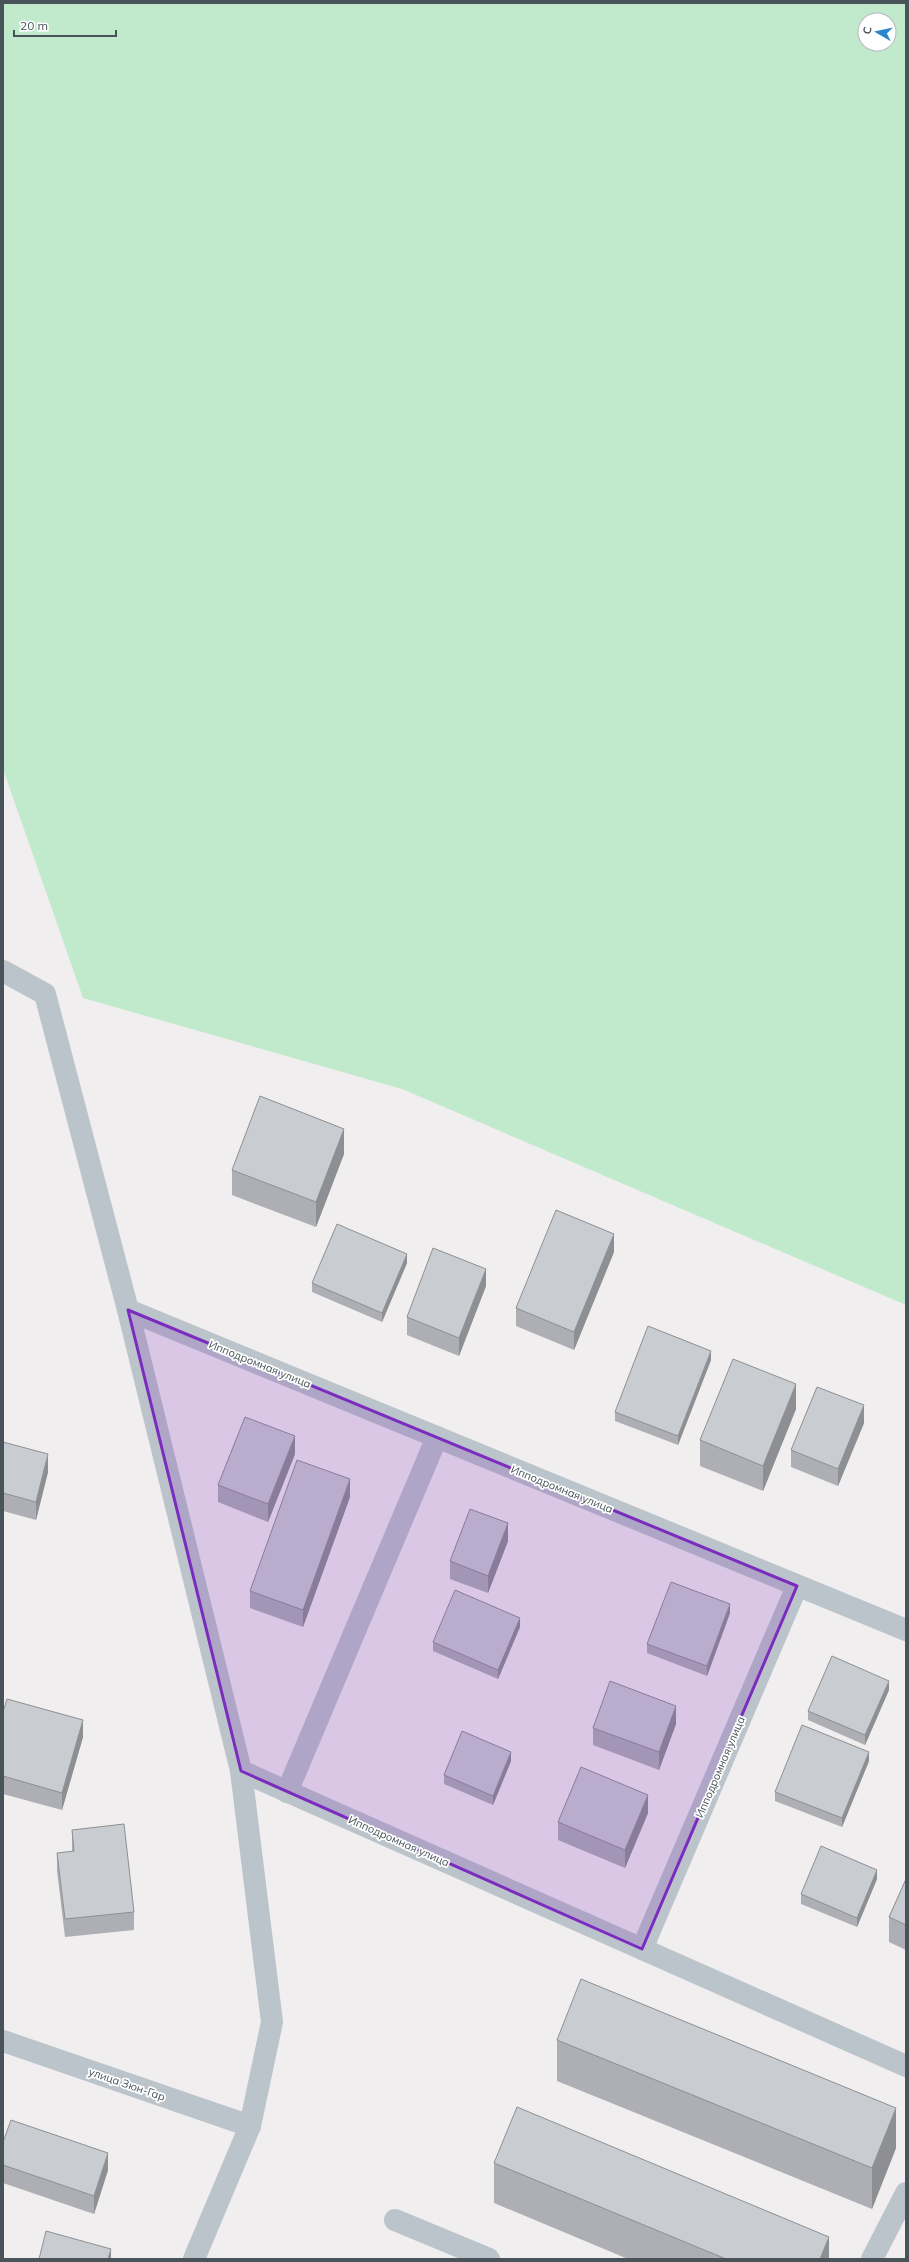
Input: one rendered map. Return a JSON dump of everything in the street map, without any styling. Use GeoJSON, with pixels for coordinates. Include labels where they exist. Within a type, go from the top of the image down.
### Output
{"type":"FeatureCollection","features":[{"type":"Feature","properties":{"kind":"street"},"geometry":{"type":"LineString","coordinates":[[3,971],[45,994],[128,1310],[241,1771],[272,2022],[250,2126],[194,2259]]}},
{"type":"Feature","properties":{"kind":"street","name":"Ипподромная улица"},"geometry":{"type":"LineString","coordinates":[[128,1310],[906,1630]]}},
{"type":"Feature","properties":{"kind":"street"},"geometry":{"type":"LineString","coordinates":[[287,1792],[437,1437]]}},
{"type":"Feature","properties":{"kind":"street","name":"Ипподромная улица"},"geometry":{"type":"LineString","coordinates":[[642,1949],[797,1586]]}},
{"type":"Feature","properties":{"kind":"street","name":"Ипподромная улица"},"geometry":{"type":"LineString","coordinates":[[241,1771],[906,2066]]}},
{"type":"Feature","properties":{"kind":"street","name":"улица Зюн-Гар"},"geometry":{"type":"LineString","coordinates":[[3,2041],[250,2126]]}},
{"type":"Feature","properties":{"kind":"street"},"geometry":{"type":"LineString","coordinates":[[872,2259],[906,2193]]}},
{"type":"Feature","properties":{"kind":"street"},"geometry":{"type":"LineString","coordinates":[[395,2220],[489,2259]]}},
{"type":"Feature","properties":{"kind":"highlighted area"},"geometry":{"type":"Polygon","coordinates":[[[128,1310],[797,1586],[642,1949],[241,1771],[128,1310]]]}},
{"type":"Feature","properties":{"kind":"green space"},"geometry":{"type":"Polygon","coordinates":[[[3,3],[906,3],[906,1305],[402,1089],[83,998],[3,769],[3,3]]]}},
{"type":"Feature","properties":{"kind":"building"},"geometry":{"type":"Polygon","coordinates":[[[260,1096],[344,1129],[316,1202],[232,1170],[260,1096]]]}},
{"type":"Feature","properties":{"kind":"building"},"geometry":{"type":"Polygon","coordinates":[[[556,1210],[614,1234],[574,1332],[516,1308],[556,1210]]]}},
{"type":"Feature","properties":{"kind":"building"},"geometry":{"type":"Polygon","coordinates":[[[337,1224],[407,1254],[382,1313],[312,1283],[337,1224]]]}},
{"type":"Feature","properties":{"kind":"building"},"geometry":{"type":"Polygon","coordinates":[[[433,1248],[486,1269],[459,1338],[407,1317],[433,1248]]]}},
{"type":"Feature","properties":{"kind":"building"},"geometry":{"type":"Polygon","coordinates":[[[648,1326],[711,1351],[678,1436],[615,1412],[648,1326]]]}},
{"type":"Feature","properties":{"kind":"building"},"geometry":{"type":"Polygon","coordinates":[[[733,1359],[796,1384],[763,1466],[700,1440],[733,1359]]]}},
{"type":"Feature","properties":{"kind":"building"},"geometry":{"type":"Polygon","coordinates":[[[817,1387],[864,1405],[838,1469],[791,1450],[817,1387]]]}},
{"type":"Feature","properties":{"kind":"building"},"geometry":{"type":"Polygon","coordinates":[[[245,1417],[295,1436],[268,1504],[218,1485],[245,1417]]]}},
{"type":"Feature","properties":{"kind":"building"},"geometry":{"type":"Polygon","coordinates":[[[3,1442],[48,1454],[36,1502],[3,1493],[3,1442]]]}},
{"type":"Feature","properties":{"kind":"building"},"geometry":{"type":"Polygon","coordinates":[[[297,1460],[350,1479],[303,1610],[250,1591],[297,1460]]]}},
{"type":"Feature","properties":{"kind":"building"},"geometry":{"type":"Polygon","coordinates":[[[470,1509],[508,1523],[488,1576],[450,1561],[470,1509]]]}},
{"type":"Feature","properties":{"kind":"building"},"geometry":{"type":"Polygon","coordinates":[[[671,1582],[730,1604],[707,1666],[647,1644],[671,1582]]]}},
{"type":"Feature","properties":{"kind":"building"},"geometry":{"type":"Polygon","coordinates":[[[455,1590],[520,1618],[498,1670],[433,1642],[455,1590]]]}},
{"type":"Feature","properties":{"kind":"building"},"geometry":{"type":"Polygon","coordinates":[[[832,1656],[889,1681],[865,1735],[808,1711],[832,1656]]]}},
{"type":"Feature","properties":{"kind":"building"},"geometry":{"type":"Polygon","coordinates":[[[610,1681],[676,1706],[659,1752],[593,1728],[610,1681]]]}},
{"type":"Feature","properties":{"kind":"building"},"geometry":{"type":"Polygon","coordinates":[[[7,1699],[83,1720],[62,1793],[3,1776],[3,1712],[7,1699]]]}},
{"type":"Feature","properties":{"kind":"building"},"geometry":{"type":"Polygon","coordinates":[[[802,1725],[869,1752],[842,1818],[775,1792],[802,1725]]]}},
{"type":"Feature","properties":{"kind":"building"},"geometry":{"type":"Polygon","coordinates":[[[462,1731],[511,1752],[493,1796],[444,1775],[462,1731]]]}},
{"type":"Feature","properties":{"kind":"building"},"geometry":{"type":"Polygon","coordinates":[[[581,1767],[648,1795],[625,1850],[558,1822],[581,1767]]]}},
{"type":"Feature","properties":{"kind":"building"},"geometry":{"type":"Polygon","coordinates":[[[124,1824],[134,1912],[65,1919],[57,1853],[74,1851],[72,1830],[124,1824]]]}},
{"type":"Feature","properties":{"kind":"building"},"geometry":{"type":"Polygon","coordinates":[[[821,1846],[877,1870],[857,1918],[801,1894],[821,1846]]]}},
{"type":"Feature","properties":{"kind":"building"},"geometry":{"type":"Polygon","coordinates":[[[906,1879],[906,1925],[889,1917],[906,1879]]]}},
{"type":"Feature","properties":{"kind":"building"},"geometry":{"type":"Polygon","coordinates":[[[581,1979],[896,2108],[872,2168],[557,2040],[581,1979]]]}},
{"type":"Feature","properties":{"kind":"building"},"geometry":{"type":"Polygon","coordinates":[[[517,2107],[829,2237],[820,2259],[726,2259],[494,2163],[517,2107]]]}},
{"type":"Feature","properties":{"kind":"building"},"geometry":{"type":"Polygon","coordinates":[[[11,2120],[108,2153],[94,2196],[3,2165],[3,2142],[11,2120]]]}},
{"type":"Feature","properties":{"kind":"building"},"geometry":{"type":"Polygon","coordinates":[[[46,2231],[111,2249],[108,2259],[39,2259],[46,2231]]]}}]}
